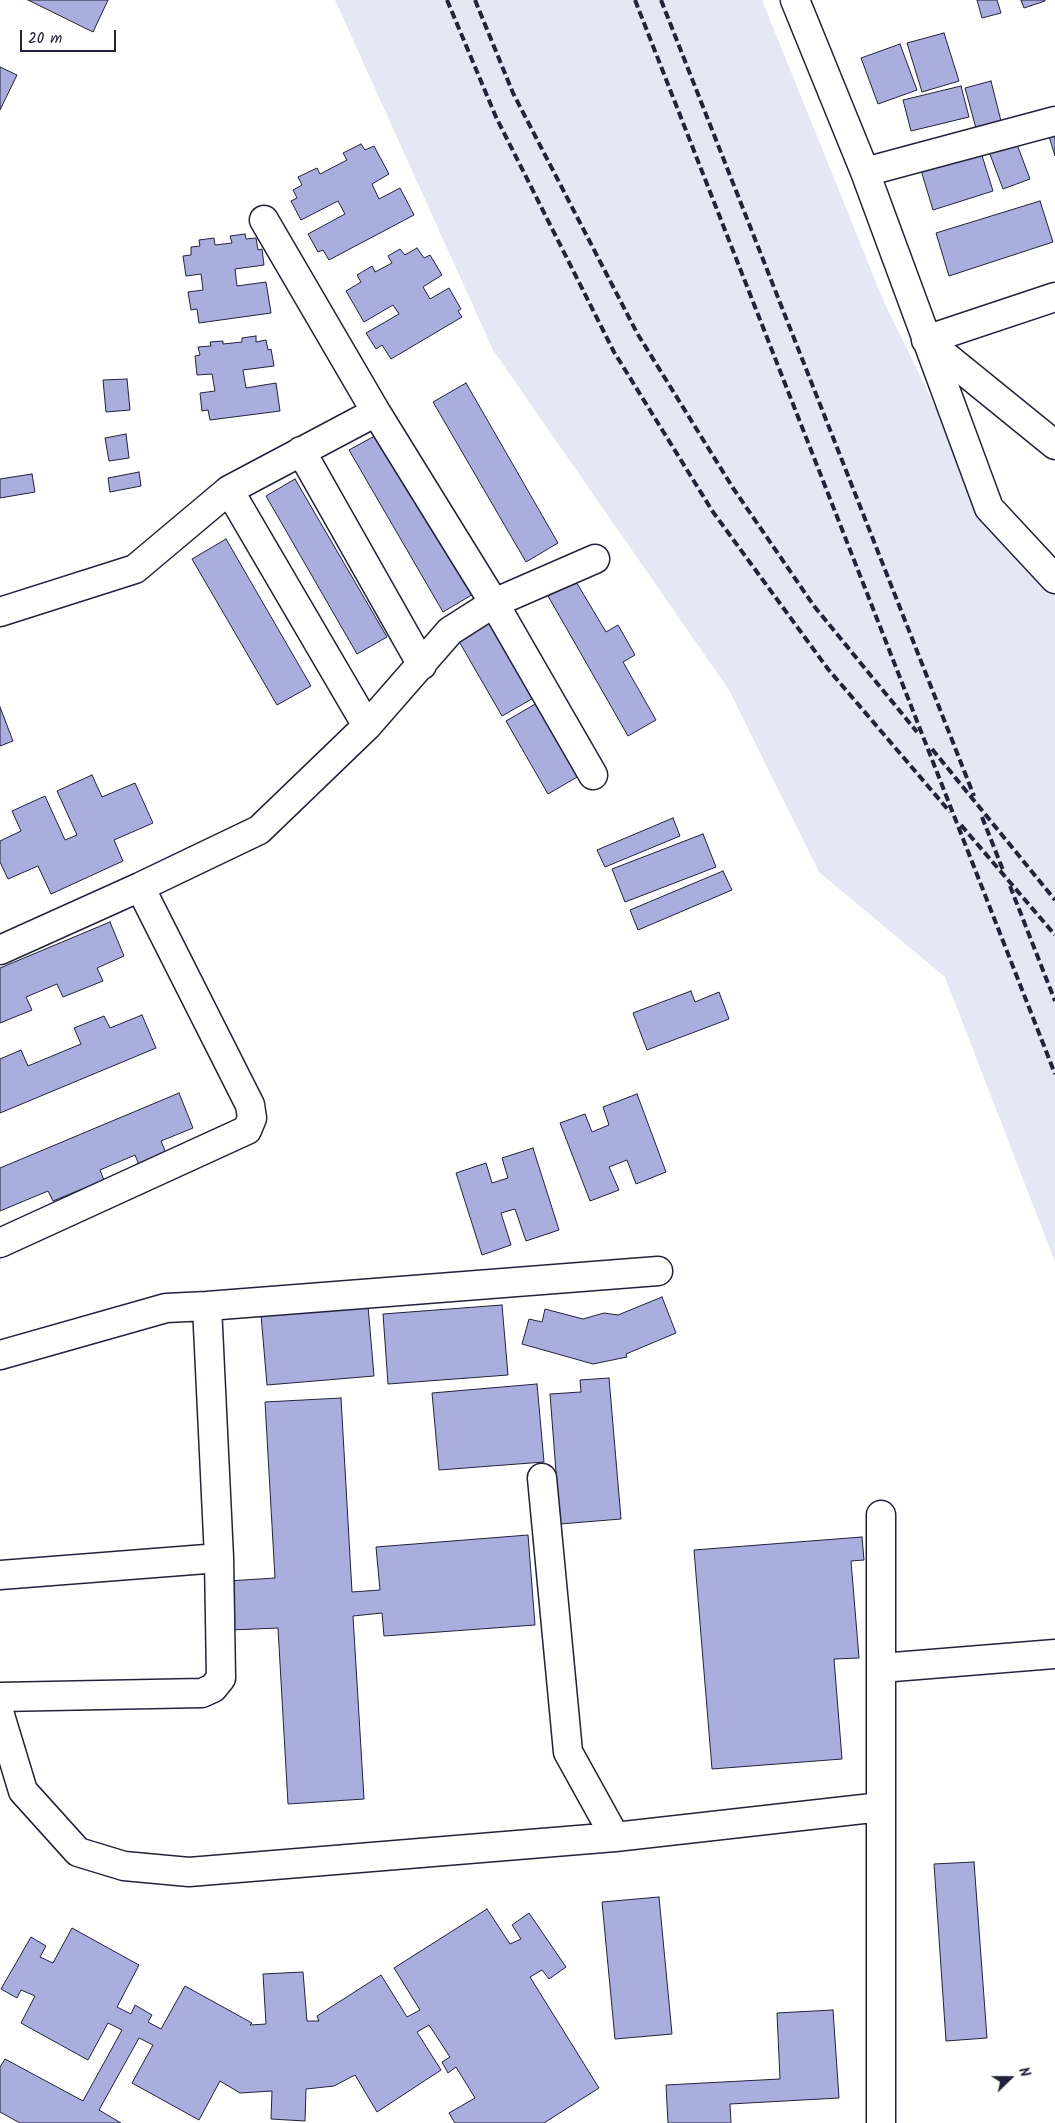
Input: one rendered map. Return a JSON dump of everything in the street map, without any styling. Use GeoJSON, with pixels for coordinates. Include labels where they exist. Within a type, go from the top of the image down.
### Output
{"type":"FeatureCollection","features":[{"type":"Feature","properties":{"kind":"street"},"geometry":{"type":"LineString","coordinates":[[795,0],[865,172],[989,508],[1055,579]]}},
{"type":"Feature","properties":{"kind":"street"},"geometry":{"type":"LineString","coordinates":[[865,172],[1055,121]]}},
{"type":"Feature","properties":{"kind":"street"},"geometry":{"type":"LineString","coordinates":[[264,220],[376,412],[494,603],[593,775]]}},
{"type":"Feature","properties":{"kind":"street"},"geometry":{"type":"LineString","coordinates":[[926,340],[1055,297]]}},
{"type":"Feature","properties":{"kind":"street"},"geometry":{"type":"LineString","coordinates":[[926,340],[1055,445]]}},
{"type":"Feature","properties":{"kind":"street"},"geometry":{"type":"LineString","coordinates":[[4,608],[135,569],[229,490],[376,412]]}},
{"type":"Feature","properties":{"kind":"street"},"geometry":{"type":"LineString","coordinates":[[300,451],[422,665]]}},
{"type":"Feature","properties":{"kind":"street"},"geometry":{"type":"LineString","coordinates":[[229,490],[367,726]]}},
{"type":"Feature","properties":{"kind":"street"},"geometry":{"type":"LineString","coordinates":[[3,941],[140,887],[259,830],[367,726],[450,631],[494,603],[595,559]]}},
{"type":"Feature","properties":{"kind":"street"},"geometry":{"type":"LineString","coordinates":[[0,1243],[247,1130],[252,1118],[250,1105],[140,887]]}},
{"type":"Feature","properties":{"kind":"street"},"geometry":{"type":"LineString","coordinates":[[0,1355],[166,1308],[658,1271]]}},
{"type":"Feature","properties":{"kind":"street"},"geometry":{"type":"LineString","coordinates":[[0,1697],[202,1693],[213,1688],[221,1678],[219,1558],[207,1306]]}},
{"type":"Feature","properties":{"kind":"street"},"geometry":{"type":"LineString","coordinates":[[542,1478],[568,1752],[615,1837]]}},
{"type":"Feature","properties":{"kind":"street"},"geometry":{"type":"LineString","coordinates":[[881,1515],[881,2123]]}},
{"type":"Feature","properties":{"kind":"street"},"geometry":{"type":"LineString","coordinates":[[0,1575],[219,1558]]}},
{"type":"Feature","properties":{"kind":"street"},"geometry":{"type":"LineString","coordinates":[[881,1668],[1055,1654]]}},
{"type":"Feature","properties":{"kind":"street"},"geometry":{"type":"LineString","coordinates":[[0,1715],[23,1791],[78,1852],[124,1866],[189,1872],[615,1837],[881,1807]]}},
{"type":"Feature","properties":{"kind":"shaded area"},"geometry":{"type":"Polygon","coordinates":[[[335,0],[762,0],[884,302],[985,509],[1055,591],[1055,1262],[945,977],[819,872],[729,690],[493,350],[335,0]]]}},
{"type":"Feature","properties":{"kind":"building"},"geometry":{"type":"Polygon","coordinates":[[[28,0],[108,0],[93,32],[28,0]]]}},
{"type":"Feature","properties":{"kind":"building"},"geometry":{"type":"Polygon","coordinates":[[[977,0],[997,0],[1001,13],[982,18],[977,0]]]}},
{"type":"Feature","properties":{"kind":"building"},"geometry":{"type":"Polygon","coordinates":[[[1021,0],[1045,0],[1045,1],[1024,8],[1021,0]]]}},
{"type":"Feature","properties":{"kind":"building"},"geometry":{"type":"Polygon","coordinates":[[[944,33],[959,81],[922,92],[907,43],[944,33]]]}},
{"type":"Feature","properties":{"kind":"building"},"geometry":{"type":"Polygon","coordinates":[[[900,44],[917,90],[878,104],[861,58],[900,44]]]}},
{"type":"Feature","properties":{"kind":"building"},"geometry":{"type":"Polygon","coordinates":[[[0,67],[17,75],[0,110],[0,67]]]}},
{"type":"Feature","properties":{"kind":"building"},"geometry":{"type":"Polygon","coordinates":[[[991,81],[1002,125],[977,132],[965,88],[991,81]]]}},
{"type":"Feature","properties":{"kind":"building"},"geometry":{"type":"Polygon","coordinates":[[[961,86],[969,117],[911,131],[903,100],[961,86]]]}},
{"type":"Feature","properties":{"kind":"building"},"geometry":{"type":"Polygon","coordinates":[[[1055,131],[1055,156],[1048,133],[1055,131]]]}},
{"type":"Feature","properties":{"kind":"building"},"geometry":{"type":"Polygon","coordinates":[[[1015,139],[1030,179],[1003,189],[988,149],[1015,139]]]}},
{"type":"Feature","properties":{"kind":"building"},"geometry":{"type":"Polygon","coordinates":[[[361,144],[365,150],[374,146],[389,174],[372,184],[379,199],[400,188],[414,215],[329,260],[323,250],[318,252],[308,234],[345,214],[338,201],[301,220],[291,201],[297,198],[293,190],[302,185],[298,177],[317,168],[320,174],[347,160],[343,153],[361,144]]]}},
{"type":"Feature","properties":{"kind":"building"},"geometry":{"type":"Polygon","coordinates":[[[980,149],[993,191],[933,210],[920,167],[980,149]]]}},
{"type":"Feature","properties":{"kind":"building"},"geometry":{"type":"Polygon","coordinates":[[[1040,201],[1053,242],[949,276],[936,233],[1040,201]]]}},
{"type":"Feature","properties":{"kind":"building"},"geometry":{"type":"Polygon","coordinates":[[[245,234],[246,239],[256,238],[258,250],[262,249],[264,265],[235,269],[237,286],[266,282],[271,313],[199,323],[197,309],[191,310],[188,292],[203,290],[201,274],[186,276],[183,256],[191,255],[191,247],[200,246],[199,240],[214,238],[215,245],[232,243],[230,236],[245,234]]]}},
{"type":"Feature","properties":{"kind":"building"},"geometry":{"type":"Polygon","coordinates":[[[417,248],[424,258],[430,255],[442,275],[423,287],[430,299],[449,288],[461,309],[458,311],[462,317],[391,359],[382,345],[376,349],[366,333],[399,314],[393,305],[364,322],[346,291],[361,282],[357,275],[372,266],[375,272],[392,263],[388,256],[400,249],[405,255],[417,248]]]}},
{"type":"Feature","properties":{"kind":"building"},"geometry":{"type":"Polygon","coordinates":[[[256,336],[256,342],[266,340],[268,350],[271,349],[274,366],[243,370],[246,388],[276,383],[280,411],[210,420],[208,410],[202,411],[200,393],[215,391],[212,374],[197,375],[195,356],[200,355],[198,347],[211,346],[210,342],[223,341],[223,344],[242,342],[242,338],[256,336]]]}},
{"type":"Feature","properties":{"kind":"building"},"geometry":{"type":"Polygon","coordinates":[[[127,379],[130,410],[106,412],[103,380],[127,379]]]}},
{"type":"Feature","properties":{"kind":"building"},"geometry":{"type":"Polygon","coordinates":[[[466,383],[558,543],[526,562],[433,402],[466,383]]]}},
{"type":"Feature","properties":{"kind":"building"},"geometry":{"type":"Polygon","coordinates":[[[382,432],[475,593],[443,612],[349,450],[382,432]]]}},
{"type":"Feature","properties":{"kind":"building"},"geometry":{"type":"Polygon","coordinates":[[[126,434],[129,458],[109,461],[105,438],[126,434]]]}},
{"type":"Feature","properties":{"kind":"building"},"geometry":{"type":"Polygon","coordinates":[[[139,472],[141,486],[110,492],[108,478],[139,472]]]}},
{"type":"Feature","properties":{"kind":"building"},"geometry":{"type":"Polygon","coordinates":[[[32,474],[35,492],[0,498],[0,479],[32,474]]]}},
{"type":"Feature","properties":{"kind":"building"},"geometry":{"type":"Polygon","coordinates":[[[295,479],[387,637],[357,654],[266,496],[295,479]]]}},
{"type":"Feature","properties":{"kind":"building"},"geometry":{"type":"Polygon","coordinates":[[[226,539],[311,686],[277,705],[192,559],[226,539]]]}},
{"type":"Feature","properties":{"kind":"building"},"geometry":{"type":"Polygon","coordinates":[[[575,580],[606,632],[618,625],[635,655],[623,662],[656,720],[628,736],[548,596],[575,580]]]}},
{"type":"Feature","properties":{"kind":"building"},"geometry":{"type":"Polygon","coordinates":[[[491,618],[537,696],[502,716],[457,638],[491,618]]]}},
{"type":"Feature","properties":{"kind":"building"},"geometry":{"type":"Polygon","coordinates":[[[537,703],[579,776],[548,794],[506,721],[537,703]]]}},
{"type":"Feature","properties":{"kind":"building"},"geometry":{"type":"Polygon","coordinates":[[[0,707],[13,741],[0,746],[0,707]]]}},
{"type":"Feature","properties":{"kind":"building"},"geometry":{"type":"Polygon","coordinates":[[[92,775],[102,797],[135,783],[153,823],[114,840],[123,861],[51,894],[38,866],[8,879],[0,862],[0,841],[21,831],[12,811],[45,796],[65,840],[77,835],[57,791],[92,775]]]}},
{"type":"Feature","properties":{"kind":"building"},"geometry":{"type":"Polygon","coordinates":[[[673,818],[680,836],[605,867],[597,850],[673,818]]]}},
{"type":"Feature","properties":{"kind":"building"},"geometry":{"type":"Polygon","coordinates":[[[703,834],[716,867],[625,902],[612,869],[703,834]]]}},
{"type":"Feature","properties":{"kind":"building"},"geometry":{"type":"Polygon","coordinates":[[[723,871],[732,890],[638,930],[630,910],[723,871]]]}},
{"type":"Feature","properties":{"kind":"building"},"geometry":{"type":"Polygon","coordinates":[[[110,922],[124,956],[97,968],[103,981],[63,997],[57,984],[26,997],[32,1010],[0,1023],[0,968],[110,922]]]}},
{"type":"Feature","properties":{"kind":"building"},"geometry":{"type":"Polygon","coordinates":[[[691,991],[695,1002],[719,992],[729,1019],[647,1050],[633,1013],[691,991]]]}},
{"type":"Feature","properties":{"kind":"building"},"geometry":{"type":"Polygon","coordinates":[[[142,1015],[156,1048],[0,1113],[0,1059],[21,1050],[28,1066],[81,1044],[74,1028],[104,1016],[110,1028],[142,1015]]]}},
{"type":"Feature","properties":{"kind":"building"},"geometry":{"type":"Polygon","coordinates":[[[179,1093],[193,1128],[161,1141],[166,1153],[139,1165],[135,1155],[100,1170],[104,1180],[53,1201],[48,1191],[0,1211],[0,1168],[179,1093]]]}},
{"type":"Feature","properties":{"kind":"building"},"geometry":{"type":"Polygon","coordinates":[[[637,1094],[666,1172],[636,1184],[627,1160],[609,1167],[619,1190],[590,1201],[560,1123],[585,1114],[592,1132],[609,1125],[603,1107],[637,1094]]]}},
{"type":"Feature","properties":{"kind":"building"},"geometry":{"type":"Polygon","coordinates":[[[533,1148],[559,1230],[526,1241],[515,1209],[501,1213],[511,1245],[482,1255],[456,1173],[486,1163],[492,1183],[508,1178],[502,1158],[533,1148]]]}},
{"type":"Feature","properties":{"kind":"building"},"geometry":{"type":"Polygon","coordinates":[[[662,1297],[676,1333],[626,1354],[627,1357],[593,1364],[522,1344],[529,1319],[542,1322],[545,1309],[583,1319],[604,1313],[618,1315],[662,1297]]]}},
{"type":"Feature","properties":{"kind":"building"},"geometry":{"type":"Polygon","coordinates":[[[502,1305],[508,1375],[388,1384],[383,1314],[502,1305]]]}},
{"type":"Feature","properties":{"kind":"building"},"geometry":{"type":"Polygon","coordinates":[[[368,1306],[374,1376],[267,1385],[261,1315],[368,1306]]]}},
{"type":"Feature","properties":{"kind":"building"},"geometry":{"type":"Polygon","coordinates":[[[609,1378],[621,1519],[560,1524],[550,1394],[581,1392],[580,1380],[609,1378]]]}},
{"type":"Feature","properties":{"kind":"building"},"geometry":{"type":"Polygon","coordinates":[[[537,1384],[544,1462],[439,1470],[432,1393],[537,1384]]]}},
{"type":"Feature","properties":{"kind":"building"},"geometry":{"type":"Polygon","coordinates":[[[341,1398],[352,1592],[380,1590],[376,1547],[528,1535],[535,1625],[384,1636],[382,1613],[353,1616],[364,1799],[288,1804],[278,1628],[230,1630],[228,1581],[275,1578],[265,1402],[341,1398]]]}},
{"type":"Feature","properties":{"kind":"building"},"geometry":{"type":"Polygon","coordinates":[[[862,1537],[864,1560],[851,1561],[859,1658],[834,1659],[842,1759],[712,1769],[694,1550],[862,1537]]]}},
{"type":"Feature","properties":{"kind":"building"},"geometry":{"type":"Polygon","coordinates":[[[974,1862],[987,2038],[946,2041],[934,1864],[974,1862]]]}},
{"type":"Feature","properties":{"kind":"building"},"geometry":{"type":"Polygon","coordinates":[[[659,1897],[672,2034],[615,2039],[602,1902],[659,1897]]]}},
{"type":"Feature","properties":{"kind":"building"},"geometry":{"type":"Polygon","coordinates":[[[487,1909],[510,1944],[521,1939],[512,1925],[529,1913],[566,1967],[549,1979],[542,1970],[530,1977],[599,2088],[544,2123],[455,2123],[449,2113],[475,2098],[456,2067],[448,2073],[442,2062],[450,2057],[429,2025],[417,2032],[441,2070],[377,2112],[355,2075],[334,2086],[306,2089],[305,2121],[271,2119],[272,2091],[240,2093],[220,2081],[199,2120],[132,2083],[153,2045],[139,2038],[99,2110],[121,2123],[20,2123],[0,2112],[0,2067],[5,2059],[83,2101],[122,2030],[108,2023],[88,2060],[21,2023],[35,1996],[21,1990],[17,1998],[1,1989],[31,1937],[46,1946],[40,1957],[53,1963],[72,1928],[139,1965],[117,2007],[131,2014],[135,2005],[152,2015],[148,2022],[161,2029],[185,1986],[252,2023],[250,2025],[266,2024],[263,1974],[303,1972],[307,2021],[319,2021],[317,2016],[381,1975],[407,2017],[420,2010],[394,1968],[487,1909]]]}},
{"type":"Feature","properties":{"kind":"building"},"geometry":{"type":"Polygon","coordinates":[[[833,2010],[839,2098],[730,2104],[731,2123],[668,2123],[666,2085],[780,2079],[777,2013],[833,2010]]]}},
{"type":"Feature","properties":{"kind":"railway"},"geometry":{"type":"LineString","coordinates":[[447,0],[496,117],[614,352],[713,512],[828,669],[950,812]]}},
{"type":"Feature","properties":{"kind":"railway"},"geometry":{"type":"LineString","coordinates":[[475,0],[513,93],[637,333],[733,488],[814,606],[917,732]]}},
{"type":"Feature","properties":{"kind":"railway"},"geometry":{"type":"LineString","coordinates":[[635,0],[1055,1074]]}},
{"type":"Feature","properties":{"kind":"railway"},"geometry":{"type":"LineString","coordinates":[[661,0],[974,796]]}},
{"type":"Feature","properties":{"kind":"railway"},"geometry":{"type":"LineString","coordinates":[[932,749],[1055,900]]}},
{"type":"Feature","properties":{"kind":"railway"},"geometry":{"type":"LineString","coordinates":[[982,817],[1003,870]]}},
{"type":"Feature","properties":{"kind":"railway"},"geometry":{"type":"LineString","coordinates":[[961,825],[1055,935]]}},
{"type":"Feature","properties":{"kind":"railway"},"geometry":{"type":"LineString","coordinates":[[1010,886],[1055,1001]]}}]}
